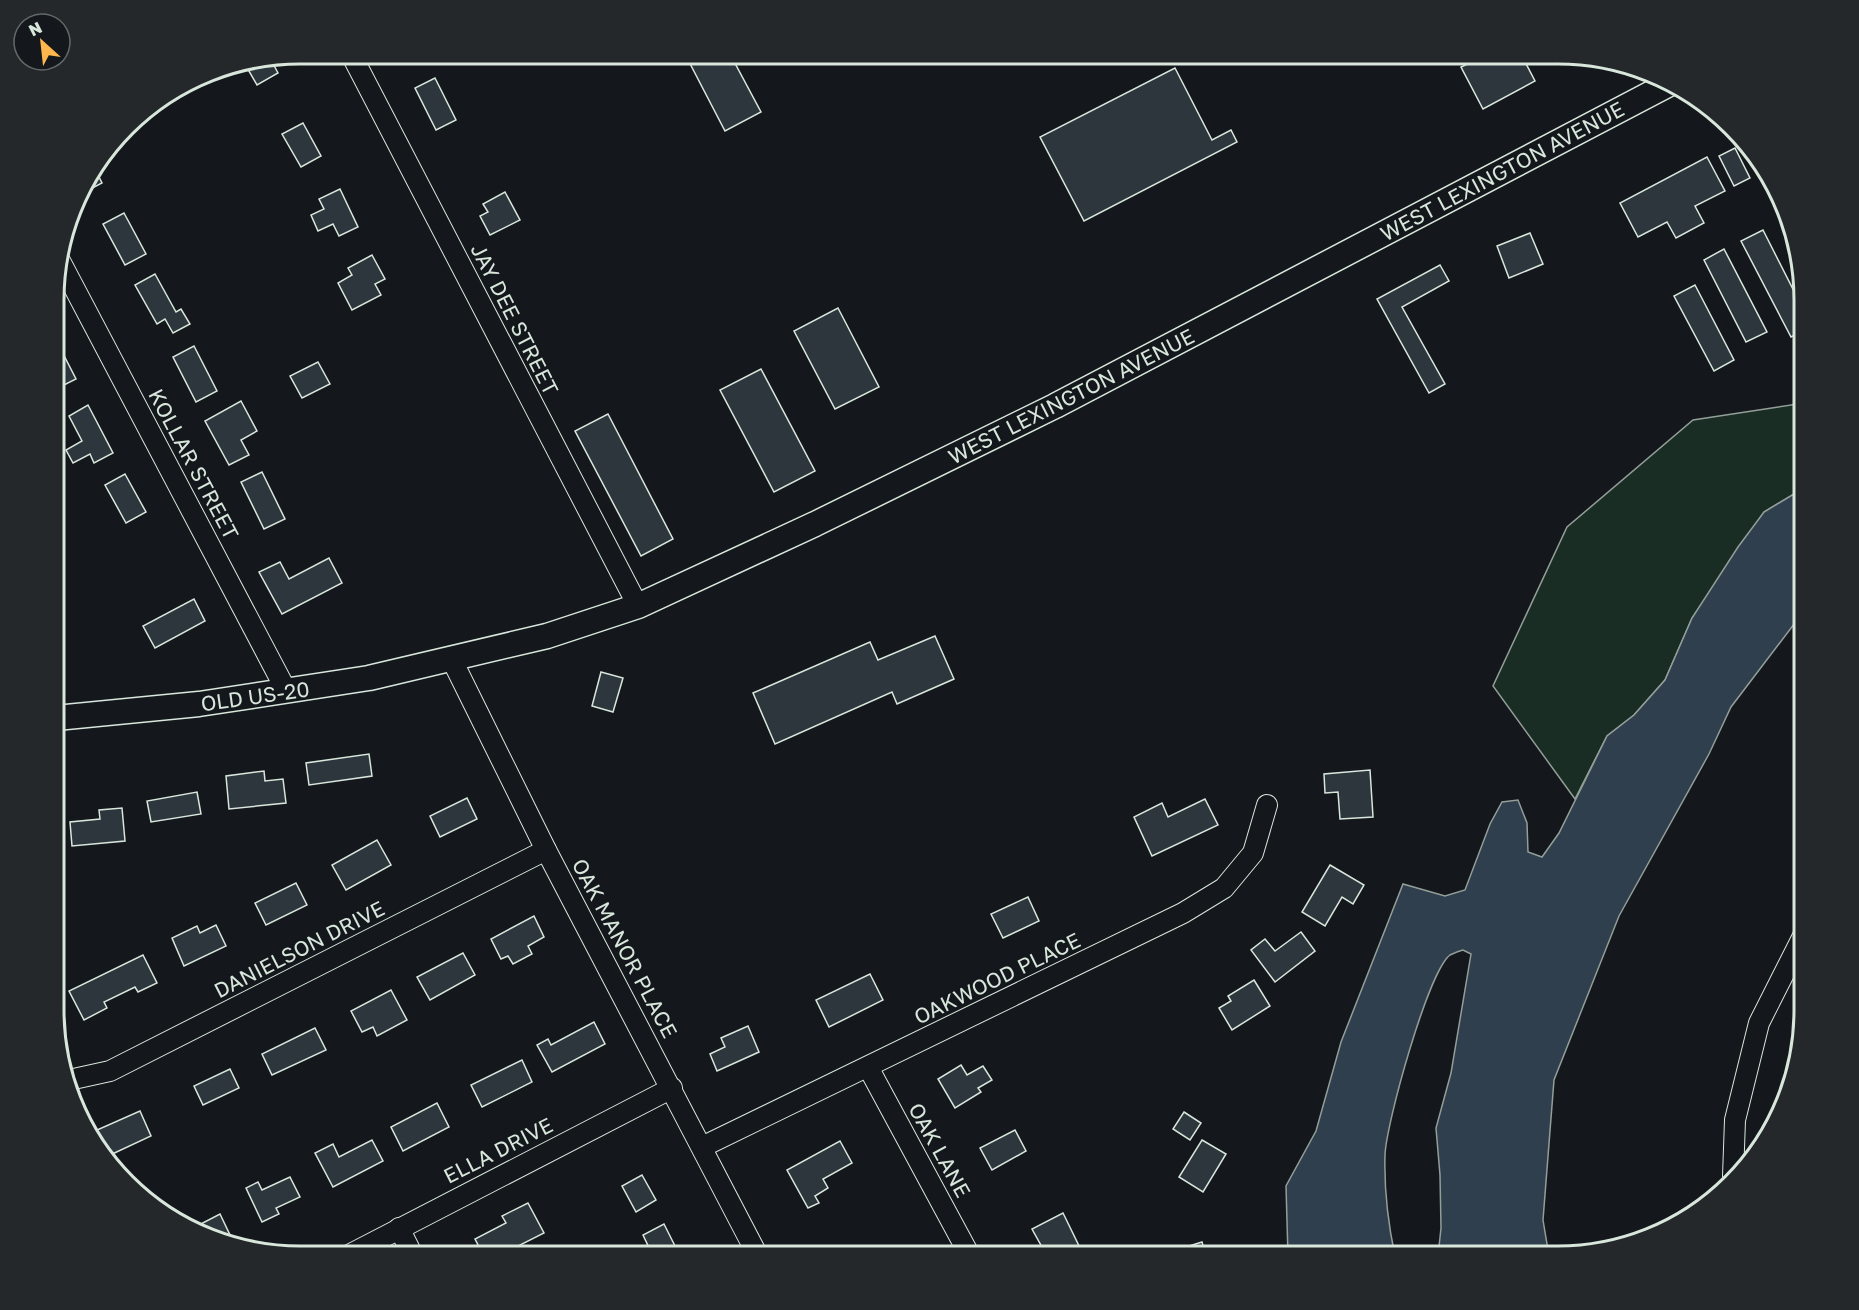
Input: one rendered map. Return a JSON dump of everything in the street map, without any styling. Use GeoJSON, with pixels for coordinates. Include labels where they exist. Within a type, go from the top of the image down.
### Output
{"type":"FeatureCollection","features":[{"type":"Feature","properties":{"kind":"main road","name":"WEST LEXINGTON AVENUE"},"geometry":{"type":"LineString","coordinates":[[452,660],[547,636],[638,606],[826,519],[1055,406],[1661,88]]}},
{"type":"Feature","properties":{"kind":"main road","name":"OLD US-20"},"geometry":{"type":"LineString","coordinates":[[64,717],[287,692],[452,660]]}},
{"type":"Feature","properties":{"kind":"street","name":"JAY DEE STREET"},"geometry":{"type":"LineString","coordinates":[[356,64],[638,606]]}},
{"type":"Feature","properties":{"kind":"street","name":"KOLLAR STREET"},"geometry":{"type":"LineString","coordinates":[[67,273],[287,692]]}},
{"type":"Feature","properties":{"kind":"street","name":"OAK MANOR PLACE"},"geometry":{"type":"LineString","coordinates":[[452,660],[546,850],[753,1246]]}},
{"type":"Feature","properties":{"kind":"street","name":"OAKWOOD PLACE"},"geometry":{"type":"LineString","coordinates":[[702,1147],[1183,914],[1224,888],[1253,853],[1267,805]]}},
{"type":"Feature","properties":{"kind":"street","name":"DANIELSON DRIVE"},"geometry":{"type":"LineString","coordinates":[[75,1079],[110,1071],[546,850]]}},
{"type":"Feature","properties":{"kind":"street"},"geometry":{"type":"LineString","coordinates":[[1733,1168],[1735,1120],[1759,1023],[1794,954]]}},
{"type":"Feature","properties":{"kind":"street","name":"OAK LANE"},"geometry":{"type":"LineString","coordinates":[[868,1067],[965,1246]]}},
{"type":"Feature","properties":{"kind":"street","name":"ELLA DRIVE"},"geometry":{"type":"LineString","coordinates":[[366,1246],[672,1089]]}},
{"type":"Feature","properties":{"kind":"street"},"geometry":{"type":"LineString","coordinates":[[399,1228],[408,1246]]}},
{"type":"Feature","properties":{"kind":"green space"},"geometry":{"type":"Polygon","coordinates":[[[1794,405],[1794,494],[1764,512],[1692,618],[1665,680],[1634,715],[1607,736],[1575,799],[1493,686],[1567,527],[1693,420],[1794,405]]]}},
{"type":"Feature","properties":{"kind":"water"},"geometry":{"type":"Polygon","coordinates":[[[1794,494],[1794,624],[1731,707],[1709,754],[1619,916],[1554,1080],[1543,1220],[1547,1246],[1439,1246],[1440,1175],[1436,1128],[1451,1073],[1471,954],[1463,950],[1450,955],[1441,967],[1431,989],[1392,1113],[1387,1138],[1385,1168],[1387,1206],[1393,1246],[1288,1246],[1286,1186],[1316,1131],[1341,1042],[1403,884],[1445,896],[1465,890],[1490,824],[1502,802],[1518,800],[1527,823],[1528,852],[1542,857],[1559,833],[1607,736],[1634,715],[1665,680],[1692,618],[1738,547],[1764,512],[1794,494]]]}},
{"type":"Feature","properties":{"kind":"building"},"geometry":{"type":"Polygon","coordinates":[[[690,64],[735,64],[761,112],[725,131],[690,64]]]}},
{"type":"Feature","properties":{"kind":"building"},"geometry":{"type":"Polygon","coordinates":[[[1468,64],[1526,64],[1535,81],[1483,109],[1461,67],[1468,64]]]}},
{"type":"Feature","properties":{"kind":"building"},"geometry":{"type":"Polygon","coordinates":[[[274,66],[278,73],[257,85],[249,71],[274,66]]]}},
{"type":"Feature","properties":{"kind":"building"},"geometry":{"type":"Polygon","coordinates":[[[1175,68],[1212,140],[1231,130],[1237,142],[1084,221],[1040,137],[1175,68]]]}},
{"type":"Feature","properties":{"kind":"building"},"geometry":{"type":"Polygon","coordinates":[[[435,78],[456,120],[436,130],[415,88],[435,78]]]}},
{"type":"Feature","properties":{"kind":"building"},"geometry":{"type":"Polygon","coordinates":[[[303,123],[321,156],[301,167],[282,134],[303,123]]]}},
{"type":"Feature","properties":{"kind":"building"},"geometry":{"type":"Polygon","coordinates":[[[1735,148],[1750,178],[1734,186],[1719,156],[1735,148]]]}},
{"type":"Feature","properties":{"kind":"building"},"geometry":{"type":"Polygon","coordinates":[[[1707,157],[1725,191],[1695,206],[1704,223],[1676,238],[1667,222],[1638,237],[1620,203],[1707,157]]]}},
{"type":"Feature","properties":{"kind":"building"},"geometry":{"type":"Polygon","coordinates":[[[99,177],[102,183],[94,187],[99,177]]]}},
{"type":"Feature","properties":{"kind":"building"},"geometry":{"type":"Polygon","coordinates":[[[340,189],[358,227],[339,236],[333,224],[318,231],[311,215],[324,209],[319,199],[340,189]]]}},
{"type":"Feature","properties":{"kind":"building"},"geometry":{"type":"Polygon","coordinates":[[[505,192],[520,220],[490,235],[480,216],[488,212],[483,204],[505,192]]]}},
{"type":"Feature","properties":{"kind":"building"},"geometry":{"type":"Polygon","coordinates":[[[124,213],[146,254],[125,265],[103,224],[124,213]]]}},
{"type":"Feature","properties":{"kind":"building"},"geometry":{"type":"Polygon","coordinates":[[[1763,230],[1794,291],[1794,335],[1791,337],[1741,241],[1763,230]]]}},
{"type":"Feature","properties":{"kind":"building"},"geometry":{"type":"Polygon","coordinates":[[[1530,233],[1543,264],[1509,278],[1497,246],[1530,233]]]}},
{"type":"Feature","properties":{"kind":"building"},"geometry":{"type":"Polygon","coordinates":[[[1724,249],[1767,332],[1746,342],[1704,260],[1724,249]]]}},
{"type":"Feature","properties":{"kind":"building"},"geometry":{"type":"Polygon","coordinates":[[[372,255],[385,279],[375,284],[381,295],[352,310],[338,283],[352,275],[348,268],[372,255]]]}},
{"type":"Feature","properties":{"kind":"building"},"geometry":{"type":"Polygon","coordinates":[[[1440,265],[1449,281],[1402,307],[1445,384],[1429,393],[1377,299],[1440,265]]]}},
{"type":"Feature","properties":{"kind":"building"},"geometry":{"type":"Polygon","coordinates":[[[155,274],[176,312],[181,309],[190,324],[173,333],[165,319],[157,324],[135,285],[155,274]]]}},
{"type":"Feature","properties":{"kind":"building"},"geometry":{"type":"Polygon","coordinates":[[[1695,285],[1734,360],[1714,371],[1674,296],[1695,285]]]}},
{"type":"Feature","properties":{"kind":"building"},"geometry":{"type":"Polygon","coordinates":[[[838,308],[879,387],[835,409],[794,331],[838,308]]]}},
{"type":"Feature","properties":{"kind":"building"},"geometry":{"type":"Polygon","coordinates":[[[194,346],[217,391],[196,402],[173,357],[194,346]]]}},
{"type":"Feature","properties":{"kind":"building"},"geometry":{"type":"Polygon","coordinates":[[[64,356],[76,379],[64,385],[64,356]]]}},
{"type":"Feature","properties":{"kind":"building"},"geometry":{"type":"Polygon","coordinates":[[[318,362],[330,384],[302,398],[290,376],[318,362]]]}},
{"type":"Feature","properties":{"kind":"building"},"geometry":{"type":"Polygon","coordinates":[[[761,369],[815,471],[774,492],[720,390],[761,369]]]}},
{"type":"Feature","properties":{"kind":"building"},"geometry":{"type":"Polygon","coordinates":[[[241,401],[257,431],[241,440],[249,455],[229,465],[205,421],[241,401]]]}},
{"type":"Feature","properties":{"kind":"building"},"geometry":{"type":"Polygon","coordinates":[[[88,405],[113,453],[94,463],[90,454],[73,463],[66,450],[82,441],[69,416],[88,405]]]}},
{"type":"Feature","properties":{"kind":"building"},"geometry":{"type":"Polygon","coordinates":[[[608,414],[673,539],[641,556],[575,431],[608,414]]]}},
{"type":"Feature","properties":{"kind":"building"},"geometry":{"type":"Polygon","coordinates":[[[262,472],[285,519],[264,529],[241,482],[262,472]]]}},
{"type":"Feature","properties":{"kind":"building"},"geometry":{"type":"Polygon","coordinates":[[[125,474],[146,512],[126,523],[105,485],[125,474]]]}},
{"type":"Feature","properties":{"kind":"building"},"geometry":{"type":"Polygon","coordinates":[[[329,558],[342,583],[282,614],[259,572],[280,562],[289,579],[329,558]]]}},
{"type":"Feature","properties":{"kind":"building"},"geometry":{"type":"Polygon","coordinates":[[[194,599],[205,621],[155,648],[143,626],[194,599]]]}},
{"type":"Feature","properties":{"kind":"building"},"geometry":{"type":"Polygon","coordinates":[[[935,636],[954,679],[897,704],[892,692],[775,744],[753,693],[870,642],[878,660],[935,636]]]}},
{"type":"Feature","properties":{"kind":"building"},"geometry":{"type":"Polygon","coordinates":[[[601,672],[623,678],[613,712],[592,706],[601,672]]]}},
{"type":"Feature","properties":{"kind":"building"},"geometry":{"type":"Polygon","coordinates":[[[369,754],[372,776],[309,785],[306,763],[369,754]]]}},
{"type":"Feature","properties":{"kind":"building"},"geometry":{"type":"Polygon","coordinates":[[[1370,770],[1373,817],[1340,819],[1338,792],[1325,793],[1324,774],[1370,770]]]}},
{"type":"Feature","properties":{"kind":"building"},"geometry":{"type":"Polygon","coordinates":[[[264,771],[265,781],[283,779],[286,803],[229,809],[226,776],[264,771]]]}},
{"type":"Feature","properties":{"kind":"building"},"geometry":{"type":"Polygon","coordinates":[[[197,792],[201,814],[151,822],[147,801],[197,792]]]}},
{"type":"Feature","properties":{"kind":"building"},"geometry":{"type":"Polygon","coordinates":[[[467,798],[477,819],[440,837],[430,816],[467,798]]]}},
{"type":"Feature","properties":{"kind":"building"},"geometry":{"type":"Polygon","coordinates":[[[1205,799],[1218,825],[1152,856],[1134,817],[1162,803],[1168,817],[1205,799]]]}},
{"type":"Feature","properties":{"kind":"building"},"geometry":{"type":"Polygon","coordinates":[[[122,808],[125,841],[72,846],[70,822],[100,819],[99,810],[122,808]]]}},
{"type":"Feature","properties":{"kind":"building"},"geometry":{"type":"Polygon","coordinates":[[[377,840],[391,865],[346,890],[332,865],[377,840]]]}},
{"type":"Feature","properties":{"kind":"building"},"geometry":{"type":"Polygon","coordinates":[[[1330,865],[1364,885],[1353,904],[1342,897],[1325,926],[1302,912],[1330,865]]]}},
{"type":"Feature","properties":{"kind":"building"},"geometry":{"type":"Polygon","coordinates":[[[296,883],[307,905],[266,925],[255,903],[296,883]]]}},
{"type":"Feature","properties":{"kind":"building"},"geometry":{"type":"Polygon","coordinates":[[[1028,897],[1039,921],[1003,938],[991,914],[1028,897]]]}},
{"type":"Feature","properties":{"kind":"building"},"geometry":{"type":"Polygon","coordinates":[[[534,916],[544,937],[528,946],[532,954],[513,964],[508,956],[501,959],[491,939],[534,916]]]}},
{"type":"Feature","properties":{"kind":"building"},"geometry":{"type":"Polygon","coordinates":[[[216,925],[226,946],[184,966],[172,938],[197,926],[200,933],[216,925]]]}},
{"type":"Feature","properties":{"kind":"building"},"geometry":{"type":"Polygon","coordinates":[[[1301,932],[1315,951],[1275,982],[1251,950],[1265,939],[1275,951],[1301,932]]]}},
{"type":"Feature","properties":{"kind":"building"},"geometry":{"type":"Polygon","coordinates":[[[463,953],[475,975],[430,1000],[417,977],[463,953]]]}},
{"type":"Feature","properties":{"kind":"building"},"geometry":{"type":"Polygon","coordinates":[[[143,955],[157,983],[138,992],[135,987],[104,1002],[107,1008],[84,1020],[69,991],[143,955]]]}},
{"type":"Feature","properties":{"kind":"building"},"geometry":{"type":"Polygon","coordinates":[[[870,974],[883,1000],[829,1027],[816,1000],[870,974]]]}},
{"type":"Feature","properties":{"kind":"building"},"geometry":{"type":"Polygon","coordinates":[[[1254,980],[1270,1006],[1232,1030],[1219,1008],[1231,1001],[1228,996],[1254,980]]]}},
{"type":"Feature","properties":{"kind":"building"},"geometry":{"type":"Polygon","coordinates":[[[391,990],[407,1020],[377,1036],[373,1027],[362,1032],[351,1011],[391,990]]]}},
{"type":"Feature","properties":{"kind":"building"},"geometry":{"type":"Polygon","coordinates":[[[594,1022],[605,1044],[552,1072],[537,1045],[548,1039],[551,1045],[594,1022]]]}},
{"type":"Feature","properties":{"kind":"building"},"geometry":{"type":"Polygon","coordinates":[[[748,1026],[759,1052],[717,1071],[710,1054],[725,1047],[721,1038],[748,1026]]]}},
{"type":"Feature","properties":{"kind":"building"},"geometry":{"type":"Polygon","coordinates":[[[315,1028],[326,1050],[272,1075],[262,1054],[315,1028]]]}},
{"type":"Feature","properties":{"kind":"building"},"geometry":{"type":"Polygon","coordinates":[[[522,1060],[532,1082],[482,1107],[471,1085],[522,1060]]]}},
{"type":"Feature","properties":{"kind":"building"},"geometry":{"type":"Polygon","coordinates":[[[961,1065],[967,1075],[983,1066],[992,1080],[978,1088],[981,1092],[955,1108],[938,1079],[961,1065]]]}},
{"type":"Feature","properties":{"kind":"building"},"geometry":{"type":"Polygon","coordinates":[[[230,1069],[239,1088],[203,1105],[194,1086],[230,1069]]]}},
{"type":"Feature","properties":{"kind":"building"},"geometry":{"type":"Polygon","coordinates":[[[437,1103],[449,1127],[403,1151],[391,1127],[437,1103]]]}},
{"type":"Feature","properties":{"kind":"building"},"geometry":{"type":"Polygon","coordinates":[[[140,1111],[151,1136],[113,1153],[98,1130],[140,1111]]]}},
{"type":"Feature","properties":{"kind":"building"},"geometry":{"type":"Polygon","coordinates":[[[1184,1112],[1201,1123],[1190,1140],[1173,1129],[1184,1112]]]}},
{"type":"Feature","properties":{"kind":"building"},"geometry":{"type":"Polygon","coordinates":[[[1015,1130],[1026,1151],[992,1170],[980,1148],[1015,1130]]]}},
{"type":"Feature","properties":{"kind":"building"},"geometry":{"type":"Polygon","coordinates":[[[372,1140],[383,1161],[333,1187],[315,1153],[333,1144],[339,1157],[372,1140]]]}},
{"type":"Feature","properties":{"kind":"building"},"geometry":{"type":"Polygon","coordinates":[[[1202,1140],[1226,1154],[1203,1192],[1179,1177],[1202,1140]]]}},
{"type":"Feature","properties":{"kind":"building"},"geometry":{"type":"Polygon","coordinates":[[[840,1141],[852,1163],[823,1179],[828,1188],[815,1196],[819,1203],[808,1208],[787,1170],[840,1141]]]}},
{"type":"Feature","properties":{"kind":"building"},"geometry":{"type":"Polygon","coordinates":[[[642,1175],[656,1200],[636,1212],[622,1186],[642,1175]]]}},
{"type":"Feature","properties":{"kind":"building"},"geometry":{"type":"Polygon","coordinates":[[[290,1177],[300,1197],[276,1208],[279,1214],[262,1222],[246,1188],[258,1182],[262,1190],[290,1177]]]}},
{"type":"Feature","properties":{"kind":"building"},"geometry":{"type":"Polygon","coordinates":[[[528,1203],[544,1233],[518,1246],[479,1246],[475,1239],[506,1223],[502,1216],[528,1203]]]}},
{"type":"Feature","properties":{"kind":"building"},"geometry":{"type":"Polygon","coordinates":[[[1063,1213],[1079,1246],[1041,1246],[1032,1229],[1063,1213]]]}},
{"type":"Feature","properties":{"kind":"building"},"geometry":{"type":"Polygon","coordinates":[[[220,1214],[230,1234],[210,1228],[201,1224],[220,1214]]]}},
{"type":"Feature","properties":{"kind":"building"},"geometry":{"type":"Polygon","coordinates":[[[664,1224],[675,1246],[648,1246],[643,1235],[664,1224]]]}},
{"type":"Feature","properties":{"kind":"building"},"geometry":{"type":"Polygon","coordinates":[[[1202,1242],[1203,1246],[1189,1246],[1202,1242]]]}}]}
